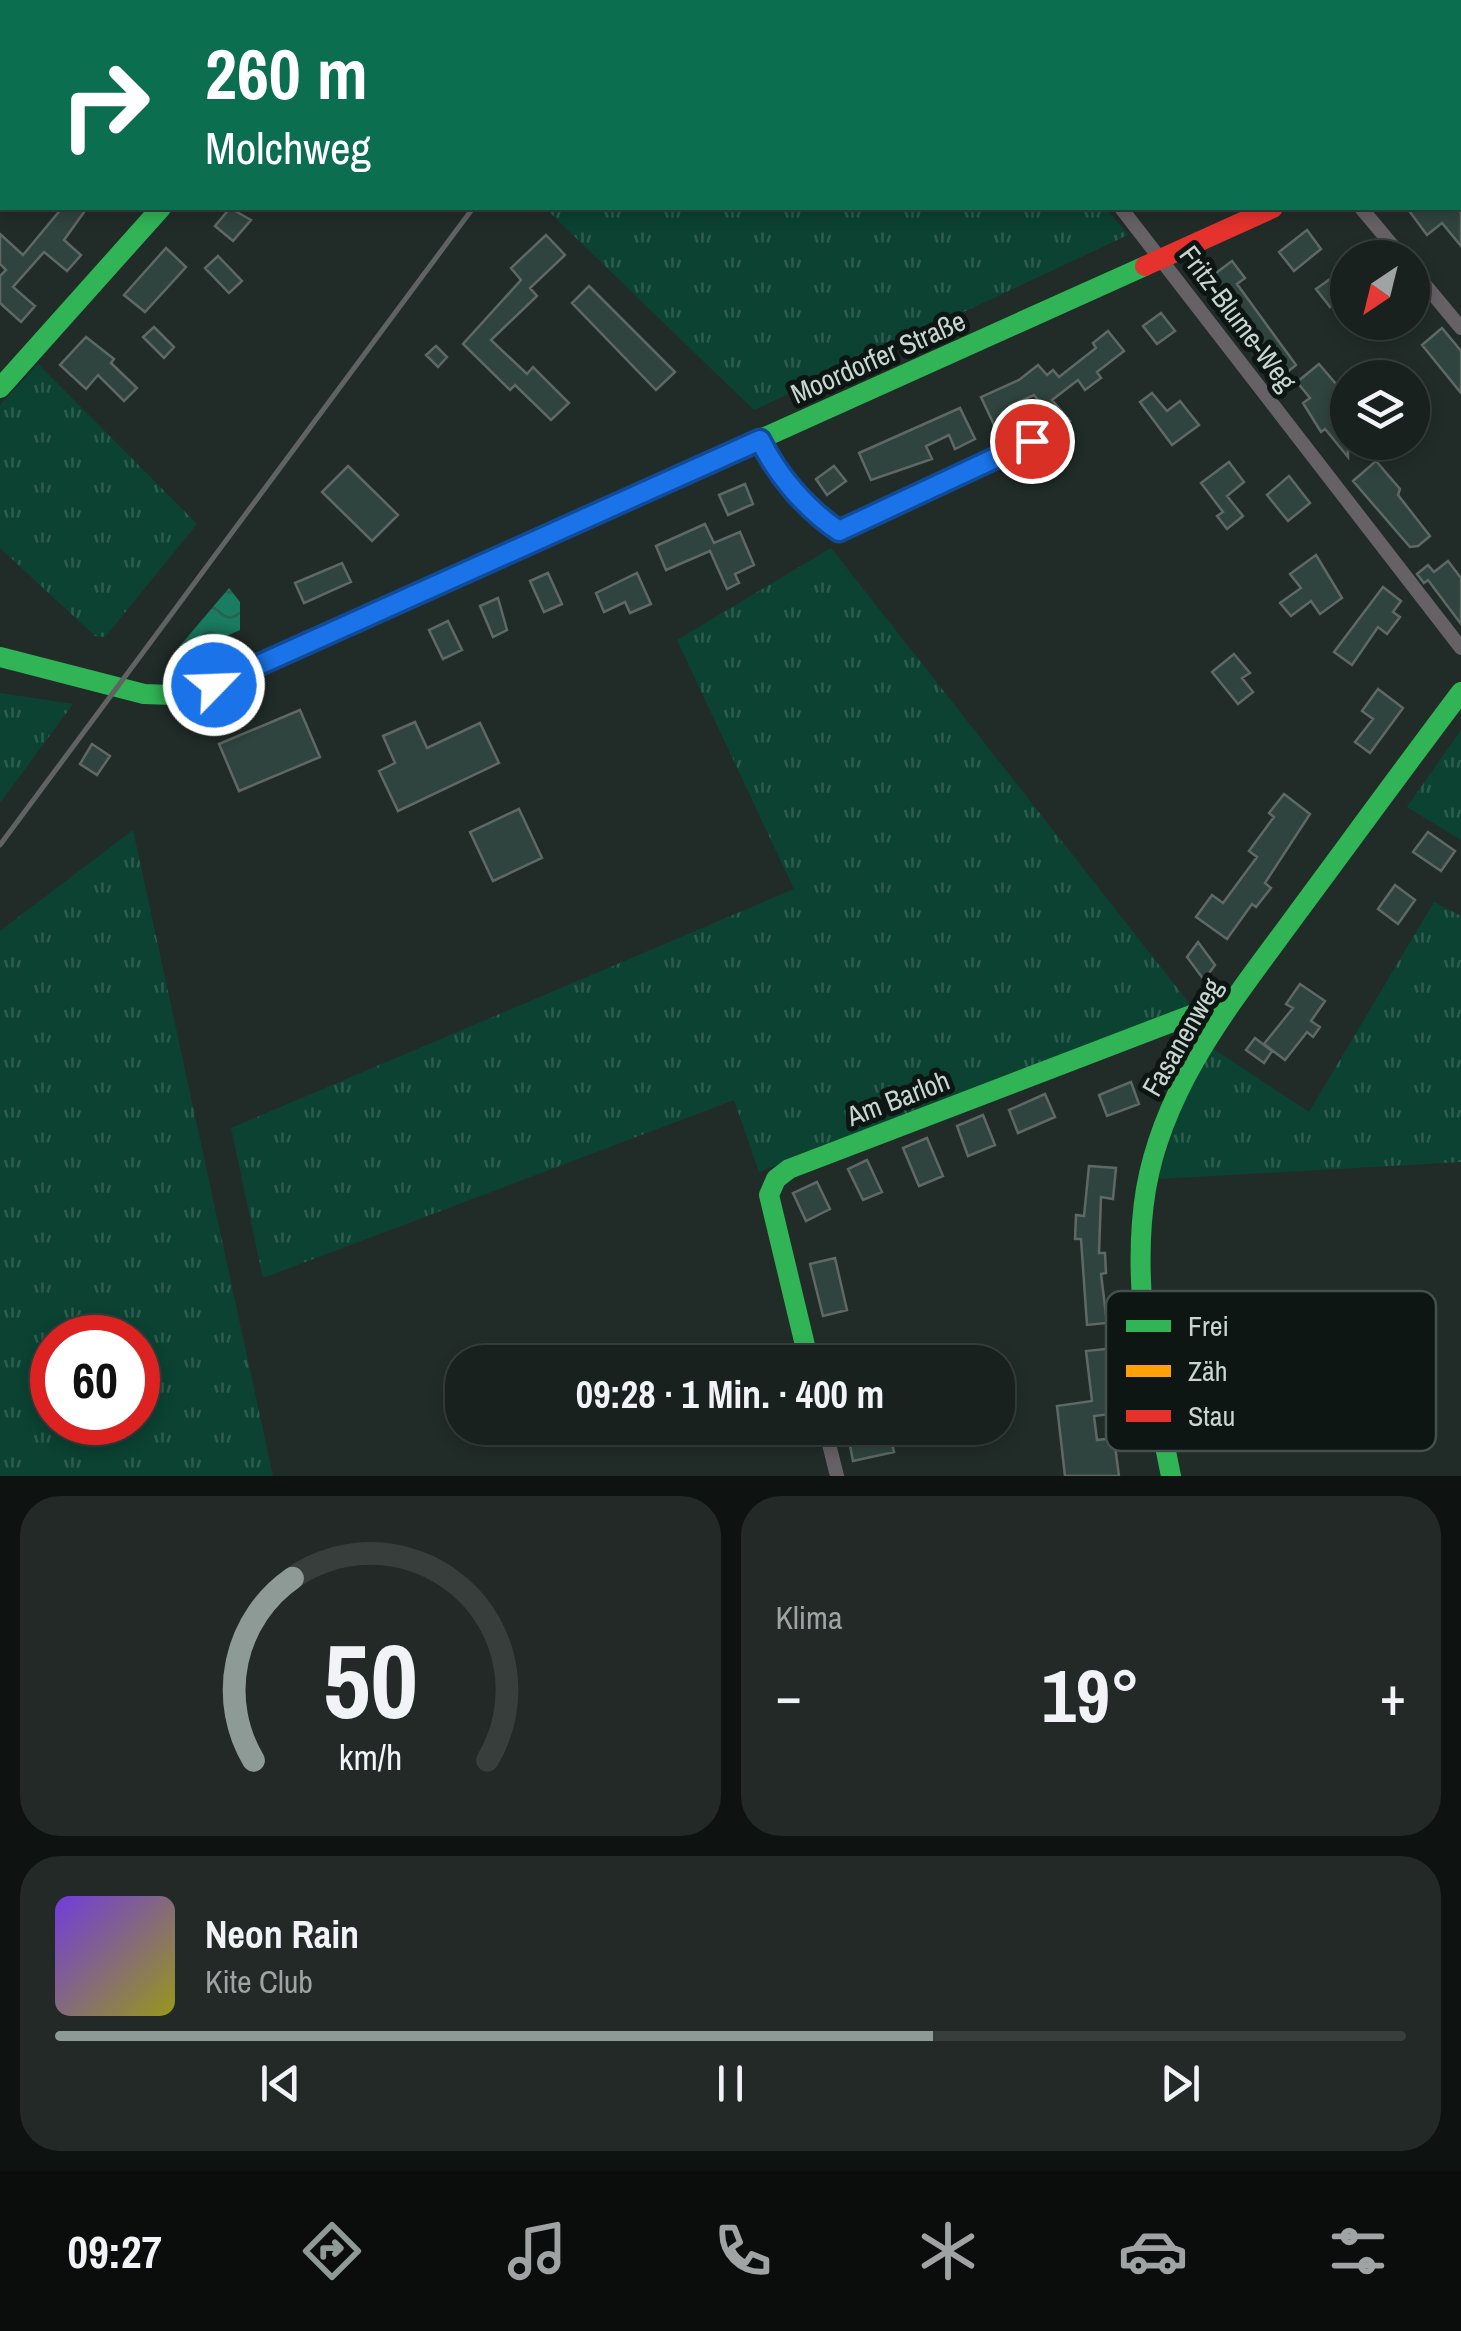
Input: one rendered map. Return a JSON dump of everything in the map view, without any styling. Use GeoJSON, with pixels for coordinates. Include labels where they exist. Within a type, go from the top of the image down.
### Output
{"type":"FeatureCollection","features":[{"type":"Feature","properties":{"kind":"street"},"geometry":{"type":"LineString","coordinates":[[0,388],[159,210]]}},
{"type":"Feature","properties":{"kind":"street","name":"Fritz-Blume-Weg"},"geometry":{"type":"LineString","coordinates":[[1123,210],[1461,648]]}},
{"type":"Feature","properties":{"kind":"street","name":"Moordorfer Straße"},"geometry":{"type":"LineString","coordinates":[[0,657],[76,674],[129,694],[167,698],[186,694],[1269,210]]}},
{"type":"Feature","properties":{"kind":"street"},"geometry":{"type":"LineString","coordinates":[[1363,210],[1387,240]]}},
{"type":"Feature","properties":{"kind":"street"},"geometry":{"type":"LineString","coordinates":[[1430,291],[1461,328]]}},
{"type":"Feature","properties":{"kind":"street"},"geometry":{"type":"LineString","coordinates":[[760,440],[793,490],[818,517],[839,531],[1032,441]]}},
{"type":"Feature","properties":{"kind":"street","name":"Fasanenweg"},"geometry":{"type":"LineString","coordinates":[[1142,1291],[1144,1211],[1154,1152],[1176,1093],[1220,1017],[1461,692]]}},
{"type":"Feature","properties":{"kind":"street","name":"Am Barloh"},"geometry":{"type":"LineString","coordinates":[[806,1345],[769,1196],[776,1179],[789,1170],[1191,1015],[1220,1017]]}},
{"type":"Feature","properties":{"kind":"street"},"geometry":{"type":"LineString","coordinates":[[829,1445],[837,1476]]}},
{"type":"Feature","properties":{"kind":"street","name":"Fasanenweg"},"geometry":{"type":"LineString","coordinates":[[1166,1451],[1171,1476]]}},
{"type":"Feature","properties":{"kind":"green space"},"geometry":{"type":"Polygon","coordinates":[[[547,210],[1108,210],[1128,235],[754,410],[547,210]]]}},
{"type":"Feature","properties":{"kind":"green space"},"geometry":{"type":"Polygon","coordinates":[[[38,364],[197,524],[105,637],[95,636],[0,548],[0,405],[38,364]]]}},
{"type":"Feature","properties":{"kind":"green space"},"geometry":{"type":"Polygon","coordinates":[[[831,548],[1193,1008],[759,1172],[734,1100],[263,1278],[231,1128],[794,889],[677,640],[831,548]]]}},
{"type":"Feature","properties":{"kind":"green space"},"geometry":{"type":"Polygon","coordinates":[[[0,693],[73,704],[0,803],[0,693]]]}},
{"type":"Feature","properties":{"kind":"green space"},"geometry":{"type":"Polygon","coordinates":[[[1461,730],[1461,840],[1407,807],[1461,730]]]}},
{"type":"Feature","properties":{"kind":"green space"},"geometry":{"type":"Polygon","coordinates":[[[133,830],[273,1476],[0,1476],[0,931],[133,830]]]}},
{"type":"Feature","properties":{"kind":"green space"},"geometry":{"type":"Polygon","coordinates":[[[1434,902],[1461,916],[1461,1162],[1158,1179],[1183,1098],[1212,1048],[1309,1112],[1434,902]]]}},
{"type":"Feature","properties":{"kind":"water"},"geometry":{"type":"Polygon","coordinates":[[[229,588],[240,602],[240,630],[184,655],[179,647],[229,588]]]}},
{"type":"Feature","properties":{"kind":"building"},"geometry":{"type":"Polygon","coordinates":[[[60,210],[86,210],[64,240],[81,255],[67,271],[44,252],[13,287],[35,306],[21,322],[0,303],[0,276],[6,270],[0,264],[0,234],[23,255],[60,210]]]}},
{"type":"Feature","properties":{"kind":"building"},"geometry":{"type":"Polygon","coordinates":[[[228,210],[251,220],[233,241],[215,226],[228,210]]]}},
{"type":"Feature","properties":{"kind":"building"},"geometry":{"type":"Polygon","coordinates":[[[1459,210],[1461,246],[1442,223],[1427,235],[1410,212],[1459,210]]]}},
{"type":"Feature","properties":{"kind":"building"},"geometry":{"type":"Polygon","coordinates":[[[1307,230],[1321,249],[1294,271],[1279,252],[1307,230]]]}},
{"type":"Feature","properties":{"kind":"building"},"geometry":{"type":"Polygon","coordinates":[[[546,235],[565,255],[530,288],[537,296],[491,340],[527,374],[533,367],[569,403],[551,420],[515,385],[510,390],[463,344],[521,280],[511,268],[546,235]]]}},
{"type":"Feature","properties":{"kind":"building"},"geometry":{"type":"Polygon","coordinates":[[[166,248],[186,267],[145,312],[124,295],[166,248]]]}},
{"type":"Feature","properties":{"kind":"building"},"geometry":{"type":"Polygon","coordinates":[[[218,256],[242,281],[229,293],[205,268],[218,256]]]}},
{"type":"Feature","properties":{"kind":"building"},"geometry":{"type":"Polygon","coordinates":[[[1232,261],[1245,278],[1237,284],[1296,365],[1280,378],[1204,282],[1232,261]]]}},
{"type":"Feature","properties":{"kind":"building"},"geometry":{"type":"Polygon","coordinates":[[[1330,279],[1330,307],[1316,289],[1330,279]]]}},
{"type":"Feature","properties":{"kind":"building"},"geometry":{"type":"Polygon","coordinates":[[[589,286],[675,372],[656,390],[572,303],[589,286]]]}},
{"type":"Feature","properties":{"kind":"building"},"geometry":{"type":"Polygon","coordinates":[[[1161,313],[1175,331],[1157,344],[1143,326],[1161,313]]]}},
{"type":"Feature","properties":{"kind":"building"},"geometry":{"type":"Polygon","coordinates":[[[154,327],[174,347],[164,358],[143,337],[154,327]]]}},
{"type":"Feature","properties":{"kind":"building"},"geometry":{"type":"Polygon","coordinates":[[[1442,328],[1461,351],[1461,393],[1422,345],[1442,328]]]}},
{"type":"Feature","properties":{"kind":"building"},"geometry":{"type":"Polygon","coordinates":[[[1108,331],[1124,351],[1097,372],[1101,378],[1085,390],[1078,380],[1052,400],[1070,421],[1054,434],[1044,422],[1051,416],[1034,395],[1010,406],[1017,420],[996,429],[981,397],[1019,380],[1038,365],[1047,375],[1053,370],[1059,377],[1096,348],[1093,343],[1108,331]]]}},
{"type":"Feature","properties":{"kind":"building"},"geometry":{"type":"Polygon","coordinates":[[[86,337],[114,359],[111,363],[137,388],[124,401],[98,375],[86,389],[60,365],[86,337]]]}},
{"type":"Feature","properties":{"kind":"building"},"geometry":{"type":"Polygon","coordinates":[[[436,346],[447,357],[438,367],[426,355],[436,346]]]}},
{"type":"Feature","properties":{"kind":"building"},"geometry":{"type":"Polygon","coordinates":[[[1319,364],[1330,377],[1330,435],[1325,429],[1321,432],[1303,403],[1310,398],[1297,382],[1319,364]]]}},
{"type":"Feature","properties":{"kind":"building"},"geometry":{"type":"Polygon","coordinates":[[[1152,393],[1167,411],[1180,401],[1199,425],[1172,445],[1140,402],[1152,393]]]}},
{"type":"Feature","properties":{"kind":"building"},"geometry":{"type":"Polygon","coordinates":[[[960,408],[975,439],[955,449],[949,435],[926,446],[932,459],[871,480],[859,453],[960,408]]]}},
{"type":"Feature","properties":{"kind":"building"},"geometry":{"type":"Polygon","coordinates":[[[1376,461],[1400,489],[1398,495],[1430,536],[1418,546],[1410,547],[1353,481],[1376,461]]]}},
{"type":"Feature","properties":{"kind":"building"},"geometry":{"type":"Polygon","coordinates":[[[1229,462],[1244,482],[1227,496],[1243,516],[1227,529],[1217,516],[1223,512],[1201,483],[1229,462]]]}},
{"type":"Feature","properties":{"kind":"building"},"geometry":{"type":"Polygon","coordinates":[[[348,466],[398,515],[372,541],[322,492],[348,466]]]}},
{"type":"Feature","properties":{"kind":"building"},"geometry":{"type":"Polygon","coordinates":[[[834,466],[846,481],[827,495],[816,479],[834,466]]]}},
{"type":"Feature","properties":{"kind":"building"},"geometry":{"type":"Polygon","coordinates":[[[1289,476],[1310,503],[1288,521],[1267,495],[1289,476]]]}},
{"type":"Feature","properties":{"kind":"building"},"geometry":{"type":"Polygon","coordinates":[[[745,484],[753,504],[728,515],[719,495],[745,484]]]}},
{"type":"Feature","properties":{"kind":"building"},"geometry":{"type":"Polygon","coordinates":[[[705,524],[714,543],[740,532],[754,565],[735,574],[739,583],[727,589],[710,551],[666,570],[656,546],[705,524]]]}},
{"type":"Feature","properties":{"kind":"building"},"geometry":{"type":"Polygon","coordinates":[[[1316,555],[1342,598],[1320,614],[1311,601],[1291,616],[1280,603],[1301,588],[1290,574],[1316,555]]]}},
{"type":"Feature","properties":{"kind":"building"},"geometry":{"type":"Polygon","coordinates":[[[1448,561],[1461,578],[1461,624],[1428,580],[1424,583],[1417,574],[1428,565],[1434,572],[1448,561]]]}},
{"type":"Feature","properties":{"kind":"building"},"geometry":{"type":"Polygon","coordinates":[[[342,563],[351,582],[304,603],[295,583],[342,563]]]}},
{"type":"Feature","properties":{"kind":"building"},"geometry":{"type":"Polygon","coordinates":[[[548,573],[562,604],[544,612],[530,581],[548,573]]]}},
{"type":"Feature","properties":{"kind":"building"},"geometry":{"type":"Polygon","coordinates":[[[637,573],[651,604],[630,613],[625,602],[604,612],[596,593],[637,573]]]}},
{"type":"Feature","properties":{"kind":"building"},"geometry":{"type":"Polygon","coordinates":[[[1383,587],[1401,601],[1393,612],[1400,617],[1387,634],[1378,627],[1352,665],[1334,652],[1383,587]]]}},
{"type":"Feature","properties":{"kind":"building"},"geometry":{"type":"Polygon","coordinates":[[[498,598],[507,630],[493,637],[480,606],[498,598]]]}},
{"type":"Feature","properties":{"kind":"building"},"geometry":{"type":"Polygon","coordinates":[[[448,621],[462,650],[443,659],[429,630],[448,621]]]}},
{"type":"Feature","properties":{"kind":"building"},"geometry":{"type":"Polygon","coordinates":[[[1234,654],[1250,673],[1242,678],[1253,692],[1238,704],[1212,672],[1234,654]]]}},
{"type":"Feature","properties":{"kind":"building"},"geometry":{"type":"Polygon","coordinates":[[[1378,689],[1403,708],[1370,753],[1355,742],[1373,719],[1362,711],[1378,689]]]}},
{"type":"Feature","properties":{"kind":"building"},"geometry":{"type":"Polygon","coordinates":[[[300,710],[320,757],[239,791],[219,744],[300,710]]]}},
{"type":"Feature","properties":{"kind":"building"},"geometry":{"type":"Polygon","coordinates":[[[415,722],[427,748],[480,723],[499,763],[398,811],[379,771],[395,763],[383,736],[415,722]]]}},
{"type":"Feature","properties":{"kind":"building"},"geometry":{"type":"Polygon","coordinates":[[[92,744],[110,756],[97,775],[80,764],[92,744]]]}},
{"type":"Feature","properties":{"kind":"building"},"geometry":{"type":"Polygon","coordinates":[[[1284,794],[1310,814],[1265,883],[1271,888],[1256,907],[1252,904],[1227,939],[1196,917],[1212,895],[1223,903],[1257,857],[1249,851],[1274,817],[1269,813],[1284,794]]]}},
{"type":"Feature","properties":{"kind":"building"},"geometry":{"type":"Polygon","coordinates":[[[519,809],[542,858],[493,881],[470,832],[519,809]]]}},
{"type":"Feature","properties":{"kind":"building"},"geometry":{"type":"Polygon","coordinates":[[[1428,832],[1455,851],[1441,871],[1413,852],[1428,832]]]}},
{"type":"Feature","properties":{"kind":"building"},"geometry":{"type":"Polygon","coordinates":[[[1395,885],[1415,900],[1398,924],[1378,909],[1395,885]]]}},
{"type":"Feature","properties":{"kind":"building"},"geometry":{"type":"Polygon","coordinates":[[[1198,942],[1215,965],[1204,980],[1187,957],[1198,942]]]}},
{"type":"Feature","properties":{"kind":"building"},"geometry":{"type":"Polygon","coordinates":[[[1300,984],[1325,1001],[1311,1021],[1320,1027],[1313,1037],[1307,1032],[1285,1060],[1264,1044],[1293,1008],[1286,1004],[1300,984]]]}},
{"type":"Feature","properties":{"kind":"building"},"geometry":{"type":"Polygon","coordinates":[[[1255,1038],[1272,1051],[1264,1063],[1246,1050],[1255,1038]]]}},
{"type":"Feature","properties":{"kind":"building"},"geometry":{"type":"Polygon","coordinates":[[[1131,1082],[1139,1104],[1107,1116],[1099,1095],[1131,1082]]]}},
{"type":"Feature","properties":{"kind":"building"},"geometry":{"type":"Polygon","coordinates":[[[1045,1094],[1055,1117],[1018,1133],[1009,1110],[1045,1094]]]}},
{"type":"Feature","properties":{"kind":"building"},"geometry":{"type":"Polygon","coordinates":[[[983,1115],[995,1145],[968,1156],[957,1126],[983,1115]]]}},
{"type":"Feature","properties":{"kind":"building"},"geometry":{"type":"Polygon","coordinates":[[[927,1138],[943,1176],[919,1186],[903,1148],[927,1138]]]}},
{"type":"Feature","properties":{"kind":"building"},"geometry":{"type":"Polygon","coordinates":[[[867,1160],[882,1192],[863,1200],[848,1169],[867,1160]]]}},
{"type":"Feature","properties":{"kind":"building"},"geometry":{"type":"Polygon","coordinates":[[[1089,1166],[1116,1168],[1113,1199],[1101,1197],[1099,1253],[1105,1253],[1106,1273],[1101,1274],[1106,1323],[1087,1325],[1081,1239],[1075,1239],[1076,1215],[1084,1216],[1089,1166]]]}},
{"type":"Feature","properties":{"kind":"building"},"geometry":{"type":"Polygon","coordinates":[[[817,1182],[830,1209],[806,1221],[793,1193],[817,1182]]]}},
{"type":"Feature","properties":{"kind":"building"},"geometry":{"type":"Polygon","coordinates":[[[835,1258],[847,1310],[823,1316],[810,1264],[835,1258]]]}},
{"type":"Feature","properties":{"kind":"building"},"geometry":{"type":"Polygon","coordinates":[[[1106,1349],[1106,1415],[1094,1416],[1097,1440],[1106,1439],[1106,1451],[1116,1451],[1119,1476],[1065,1476],[1057,1406],[1092,1401],[1086,1351],[1106,1349]]]}},
{"type":"Feature","properties":{"kind":"building"},"geometry":{"type":"Polygon","coordinates":[[[850,1445],[892,1445],[894,1452],[853,1461],[850,1445]]]}},
{"type":"Feature","properties":{"kind":"railway"},"geometry":{"type":"LineString","coordinates":[[0,845],[472,210]]}},
{"type":"Feature","properties":{"kind":"traffic: fast"},"geometry":{"type":"LineString","coordinates":[[0,388],[159,210]]}},
{"type":"Feature","properties":{"kind":"traffic: fast"},"geometry":{"type":"LineString","coordinates":[[0,657],[144,694],[173,695],[214,685],[1145,266]]}},
{"type":"Feature","properties":{"kind":"traffic: fast"},"geometry":{"type":"LineString","coordinates":[[1142,1291],[1146,1189],[1155,1150],[1186,1077],[1227,1009],[1461,692]]}},
{"type":"Feature","properties":{"kind":"traffic: fast"},"geometry":{"type":"LineString","coordinates":[[805,1345],[769,1195],[776,1179],[789,1169],[1191,1015],[1220,1017]]}},
{"type":"Feature","properties":{"kind":"traffic: fast"},"geometry":{"type":"LineString","coordinates":[[1166,1451],[1171,1476]]}},
{"type":"Feature","properties":{"kind":"traffic: jam"},"geometry":{"type":"LineString","coordinates":[[1145,266],[1269,210]]}},
{"type":"Feature","properties":{"kind":"route"},"geometry":{"type":"LineString","coordinates":[[214,685],[760,440],[793,490],[818,517],[839,531],[864,523],[888,505],[1032,441]]}}]}
